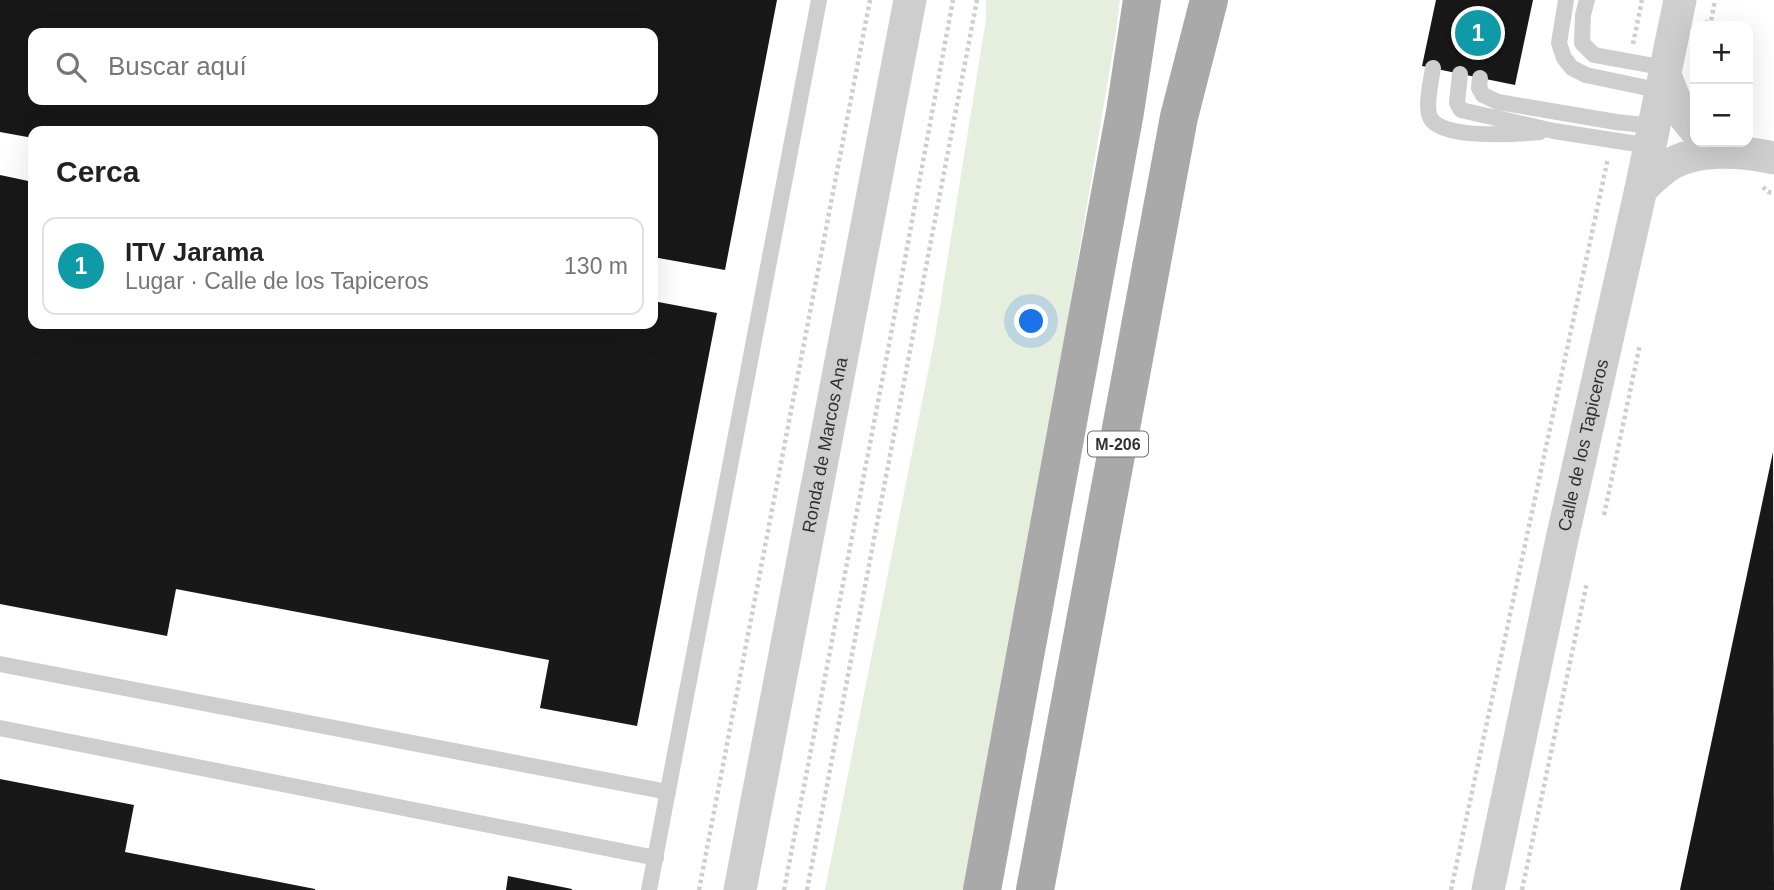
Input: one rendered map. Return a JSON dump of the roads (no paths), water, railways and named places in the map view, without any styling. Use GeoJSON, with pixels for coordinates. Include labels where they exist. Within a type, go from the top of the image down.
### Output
{"type":"FeatureCollection","features":[{"type":"Feature","properties":{"kind":"main road","name":"M-206"},"geometry":{"type":"LineString","coordinates":[[982,890],[1125,112],[1143,0]]}},
{"type":"Feature","properties":{"kind":"main road","name":"M-206"},"geometry":{"type":"LineString","coordinates":[[1035,890],[1179,117],[1209,0]]}},
{"type":"Feature","properties":{"kind":"street","name":"Ronda de Marcos Ana"},"geometry":{"type":"LineString","coordinates":[[740,890],[910,0]]}},
{"type":"Feature","properties":{"kind":"street","name":"Calle de los Tapiceros"},"geometry":{"type":"LineString","coordinates":[[1488,890],[1680,0]]}},
{"type":"Feature","properties":{"kind":"street"},"geometry":{"type":"LineString","coordinates":[[1664,78],[1678,108],[1690,123]]}},
{"type":"Feature","properties":{"kind":"street"},"geometry":{"type":"LineString","coordinates":[[1641,189],[1668,166],[1692,155],[1749,158]]}},
{"type":"Feature","properties":{"kind":"lane"},"geometry":{"type":"LineString","coordinates":[[649,890],[819,0]]}},
{"type":"Feature","properties":{"kind":"lane"},"geometry":{"type":"LineString","coordinates":[[1566,0],[1559,43],[1564,58],[1572,68],[1586,75],[1664,78]]}},
{"type":"Feature","properties":{"kind":"lane"},"geometry":{"type":"LineString","coordinates":[[1587,0],[1583,15],[1582,43],[1594,55],[1629,62],[1664,78]]}},
{"type":"Feature","properties":{"kind":"lane"},"geometry":{"type":"LineString","coordinates":[[1433,68],[1428,107],[1430,118],[1435,124],[1447,130],[1501,136],[1554,131]]}},
{"type":"Feature","properties":{"kind":"lane"},"geometry":{"type":"LineString","coordinates":[[1460,74],[1457,103],[1461,110],[1554,131],[1612,140],[1652,136]]}},
{"type":"Feature","properties":{"kind":"lane"},"geometry":{"type":"LineString","coordinates":[[1480,78],[1479,88],[1483,95],[1497,102],[1616,122],[1652,136]]}},
{"type":"Feature","properties":{"kind":"lane"},"geometry":{"type":"LineString","coordinates":[[0,664],[668,792]]}},
{"type":"Feature","properties":{"kind":"lane"},"geometry":{"type":"LineString","coordinates":[[0,728],[656,858]]}},
{"type":"Feature","properties":{"kind":"place","name":"ITV Jarama"},"geometry":{"type":"Point","coordinates":[1478,33]}}]}
